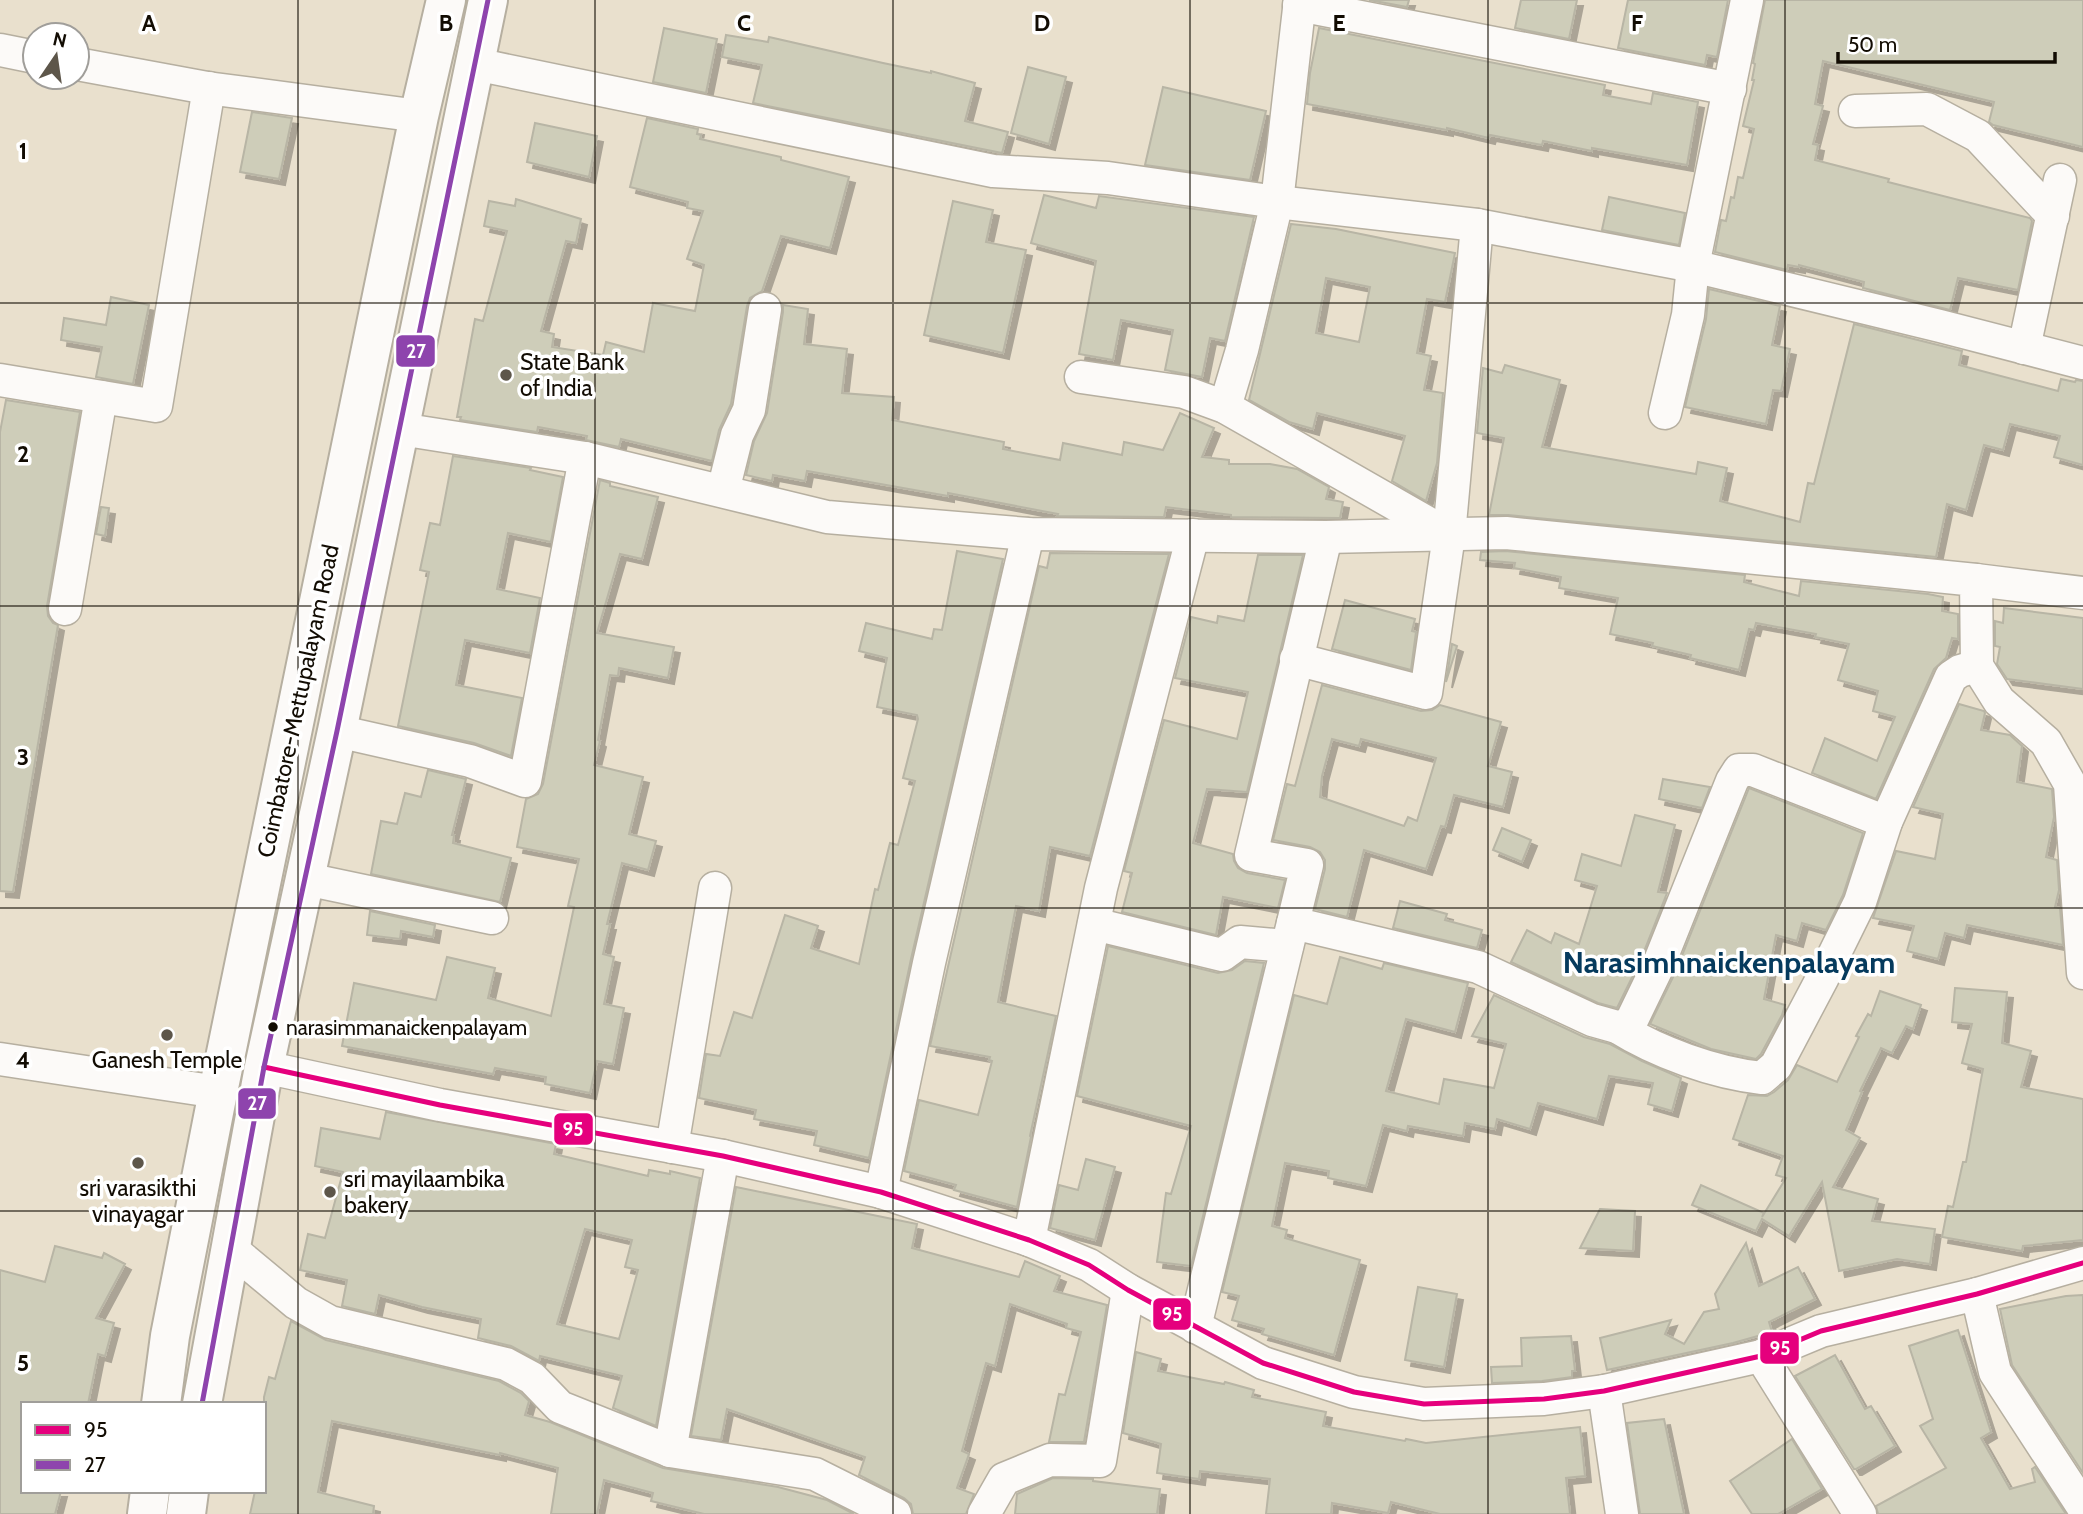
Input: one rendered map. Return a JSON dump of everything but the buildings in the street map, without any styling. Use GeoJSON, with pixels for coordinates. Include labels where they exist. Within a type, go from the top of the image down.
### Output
{"type":"FeatureCollection","features":[{"type":"Feature","properties":{"kind":"highway","name":"Coimbatore-Mettupalayam Road"},"geometry":{"type":"LineString","coordinates":[[161,1402],[170,1336],[218,1092],[419,116],[446,0]]}},
{"type":"Feature","properties":{"kind":"highway"},"geometry":{"type":"LineString","coordinates":[[201,1402],[264,1067],[337,731],[488,0]]}},
{"type":"Feature","properties":{"kind":"highway"},"geometry":{"type":"LineString","coordinates":[[403,194],[445,201]]}},
{"type":"Feature","properties":{"kind":"highway"},"geometry":{"type":"LineString","coordinates":[[147,1514],[150,1493]]}},
{"type":"Feature","properties":{"kind":"highway"},"geometry":{"type":"LineString","coordinates":[[186,1514],[189,1493]]}},
{"type":"Feature","properties":{"kind":"street"},"geometry":{"type":"LineString","coordinates":[[1665,414],[1688,315],[1693,266],[1747,0]]}},
{"type":"Feature","properties":{"kind":"street"},"geometry":{"type":"LineString","coordinates":[[1225,407],[1242,350],[1277,202],[1299,2],[1730,89]]}},
{"type":"Feature","properties":{"kind":"street"},"geometry":{"type":"LineString","coordinates":[[0,51],[21,55]]}},
{"type":"Feature","properties":{"kind":"street"},"geometry":{"type":"LineString","coordinates":[[475,64],[993,171],[1108,178],[1277,202],[1477,225],[1693,266],[2083,363]]}},
{"type":"Feature","properties":{"kind":"street"},"geometry":{"type":"LineString","coordinates":[[91,67],[209,88],[419,116]]}},
{"type":"Feature","properties":{"kind":"street"},"geometry":{"type":"LineString","coordinates":[[0,380],[156,406],[209,88]]}},
{"type":"Feature","properties":{"kind":"street"},"geometry":{"type":"LineString","coordinates":[[1855,111],[1927,109],[1978,135],[2053,216]]}},
{"type":"Feature","properties":{"kind":"street"},"geometry":{"type":"LineString","coordinates":[[2024,348],[2060,180]]}},
{"type":"Feature","properties":{"kind":"street"},"geometry":{"type":"LineString","coordinates":[[1296,659],[1426,693],[1449,536],[1477,225]]}},
{"type":"Feature","properties":{"kind":"street"},"geometry":{"type":"LineString","coordinates":[[723,491],[737,435],[749,410],[765,309]]}},
{"type":"Feature","properties":{"kind":"street"},"geometry":{"type":"LineString","coordinates":[[1081,377],[1184,392],[1225,407],[1449,536]]}},
{"type":"Feature","properties":{"kind":"street"},"geometry":{"type":"LineString","coordinates":[[65,609],[101,397]]}},
{"type":"Feature","properties":{"kind":"street"},"geometry":{"type":"LineString","coordinates":[[400,429],[586,458],[827,517],[1028,534],[1326,537],[1506,533],[2083,593]]}},
{"type":"Feature","properties":{"kind":"street"},"geometry":{"type":"LineString","coordinates":[[337,731],[470,761],[525,781],[586,458]]}},
{"type":"Feature","properties":{"kind":"street"},"geometry":{"type":"LineString","coordinates":[[881,1192],[929,963],[1028,534]]}},
{"type":"Feature","properties":{"kind":"street"},"geometry":{"type":"LineString","coordinates":[[1029,1240],[1101,888],[1193,535]]}},
{"type":"Feature","properties":{"kind":"street"},"geometry":{"type":"LineString","coordinates":[[1195,1327],[1307,865],[1251,855],[1326,537]]}},
{"type":"Feature","properties":{"kind":"street"},"geometry":{"type":"LineString","coordinates":[[1976,580],[1977,666],[1999,701],[2046,742],[2077,785],[2083,972]]}},
{"type":"Feature","properties":{"kind":"street"},"geometry":{"type":"LineString","coordinates":[[1094,924],[1222,955],[1240,942],[1290,935],[1478,967],[1592,1020],[1618,1027],[1642,1042],[1741,1076],[1762,1078],[1776,1066],[1860,902],[1886,822],[1951,677],[1977,666]]}},
{"type":"Feature","properties":{"kind":"street"},"geometry":{"type":"LineString","coordinates":[[1618,1027],[1630,1024],[1658,966],[1731,781],[1739,770],[1753,770],[1886,822]]}},
{"type":"Feature","properties":{"kind":"street"},"geometry":{"type":"LineString","coordinates":[[306,878],[492,918]]}},
{"type":"Feature","properties":{"kind":"street"},"geometry":{"type":"LineString","coordinates":[[672,1147],[715,888]]}},
{"type":"Feature","properties":{"kind":"street"},"geometry":{"type":"LineString","coordinates":[[0,1059],[218,1092]]}},
{"type":"Feature","properties":{"kind":"street"},"geometry":{"type":"LineString","coordinates":[[264,1067],[440,1105],[723,1156],[881,1192],[1029,1240],[1089,1265],[1128,1290],[1263,1363],[1354,1392],[1424,1404],[1544,1399],[1604,1391],[1761,1356],[1821,1331],[1977,1293],[2083,1263]]}},
{"type":"Feature","properties":{"kind":"street"},"geometry":{"type":"LineString","coordinates":[[670,1451],[723,1156]]}},
{"type":"Feature","properties":{"kind":"street"},"geometry":{"type":"LineString","coordinates":[[230,1248],[296,1303],[330,1322],[506,1364],[532,1378],[560,1407],[670,1451],[815,1474],[895,1514]]}},
{"type":"Feature","properties":{"kind":"street"},"geometry":{"type":"LineString","coordinates":[[984,1514],[1004,1479],[1050,1460],[1100,1461],[1128,1290]]}},
{"type":"Feature","properties":{"kind":"street"},"geometry":{"type":"LineString","coordinates":[[1977,1293],[1996,1372],[2083,1507]]}},
{"type":"Feature","properties":{"kind":"street"},"geometry":{"type":"LineString","coordinates":[[1761,1356],[1860,1514]]}},
{"type":"Feature","properties":{"kind":"street"},"geometry":{"type":"LineString","coordinates":[[1604,1391],[1622,1514]]}},
{"type":"Feature","properties":{"kind":"transit line","name":"27"},"geometry":{"type":"LineString","coordinates":[[202,1402],[264,1067],[337,731],[488,0]]}},
{"type":"Feature","properties":{"kind":"transit line","name":"95"},"geometry":{"type":"LineString","coordinates":[[264,1067],[440,1105],[723,1156],[881,1192],[1029,1240],[1089,1265],[1128,1290],[1263,1363],[1354,1392],[1424,1404],[1544,1399],[1604,1391],[1761,1356],[1821,1331],[1977,1294],[2083,1263]]}},
{"type":"Feature","properties":{"kind":"place","name":"State Bank of India"},"geometry":{"type":"Point","coordinates":[506,375]}},
{"type":"Feature","properties":{"kind":"place","name":"narasimmanaickenpalayam"},"geometry":{"type":"Point","coordinates":[273,1027]}},
{"type":"Feature","properties":{"kind":"place","name":"Ganesh Temple"},"geometry":{"type":"Point","coordinates":[167,1035]}},
{"type":"Feature","properties":{"kind":"place","name":"sri varasikthi vinayagar"},"geometry":{"type":"Point","coordinates":[138,1163]}},
{"type":"Feature","properties":{"kind":"place","name":"sri mayilaambika bakery"},"geometry":{"type":"Point","coordinates":[330,1192]}},
{"type":"Feature","properties":{"kind":"district","name":"Narasimhnaickenpalayam"},"geometry":{"type":"Point","coordinates":[1729,962]}}]}
